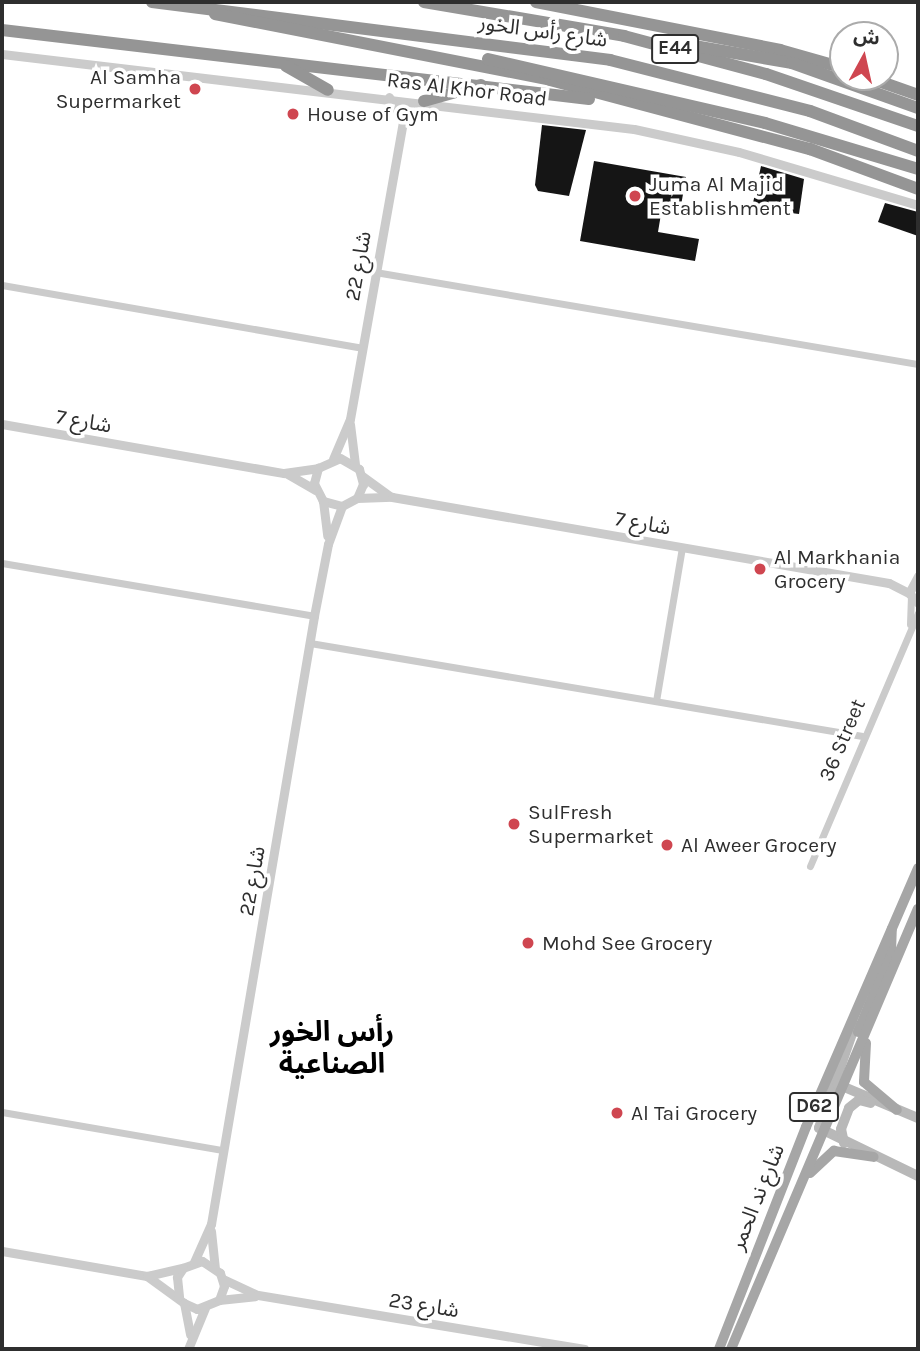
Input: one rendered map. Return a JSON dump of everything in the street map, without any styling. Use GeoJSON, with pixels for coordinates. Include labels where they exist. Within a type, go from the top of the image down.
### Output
{"type":"FeatureCollection","features":[{"type":"Feature","properties":{"kind":"highway","name":"شارع رأس الخور"},"geometry":{"type":"LineString","coordinates":[[152,2],[643,66],[810,111],[918,151]]}},
{"type":"Feature","properties":{"kind":"highway","name":"شارع رأس الخور"},"geometry":{"type":"LineString","coordinates":[[424,2],[624,36],[766,74],[918,126]]}},
{"type":"Feature","properties":{"kind":"highway"},"geometry":{"type":"LineString","coordinates":[[536,2],[780,50],[829,64]]}},
{"type":"Feature","properties":{"kind":"highway"},"geometry":{"type":"LineString","coordinates":[[206,8],[230,20],[555,71],[832,142],[918,169]]}},
{"type":"Feature","properties":{"kind":"highway"},"geometry":{"type":"LineString","coordinates":[[2,30],[489,83],[614,101]]}},
{"type":"Feature","properties":{"kind":"highway"},"geometry":{"type":"LineString","coordinates":[[624,36],[792,63],[918,108]]}},
{"type":"Feature","properties":{"kind":"highway"},"geometry":{"type":"LineString","coordinates":[[421,52],[550,80],[614,101],[787,142],[918,189]]}},
{"type":"Feature","properties":{"kind":"highway"},"geometry":{"type":"LineString","coordinates":[[238,55],[294,68],[328,90]]}},
{"type":"Feature","properties":{"kind":"highway"},"geometry":{"type":"LineString","coordinates":[[424,101],[489,83]]}},
{"type":"Feature","properties":{"kind":"highway"},"geometry":{"type":"LineString","coordinates":[[899,88],[918,95]]}},
{"type":"Feature","properties":{"kind":"highway"},"geometry":{"type":"LineString","coordinates":[[879,173],[918,183]]}},
{"type":"Feature","properties":{"kind":"main road","name":"شارع ند الحمر"},"geometry":{"type":"LineString","coordinates":[[732,1349],[821,1131],[832,1085],[863,993],[918,868]]}},
{"type":"Feature","properties":{"kind":"main road","name":"شارع ند الحمر"},"geometry":{"type":"LineString","coordinates":[[720,1345],[806,1127],[832,1085],[849,1068],[918,909]]}},
{"type":"Feature","properties":{"kind":"main road"},"geometry":{"type":"LineString","coordinates":[[849,1068],[845,1063],[893,947],[892,927]]}},
{"type":"Feature","properties":{"kind":"main road"},"geometry":{"type":"LineString","coordinates":[[871,1020],[863,1077],[870,1090],[897,1110]]}},
{"type":"Feature","properties":{"kind":"main road"},"geometry":{"type":"LineString","coordinates":[[832,1085],[918,1118]]}},
{"type":"Feature","properties":{"kind":"main road"},"geometry":{"type":"LineString","coordinates":[[844,1143],[842,1123],[854,1102],[897,1110]]}},
{"type":"Feature","properties":{"kind":"main road"},"geometry":{"type":"LineString","coordinates":[[781,1230],[817,1133],[813,1125],[806,1127]]}},
{"type":"Feature","properties":{"kind":"main road"},"geometry":{"type":"LineString","coordinates":[[821,1131],[918,1176]]}},
{"type":"Feature","properties":{"kind":"main road"},"geometry":{"type":"LineString","coordinates":[[800,1186],[830,1152],[874,1157]]}},
{"type":"Feature","properties":{"kind":"main road"},"geometry":{"type":"LineString","coordinates":[[743,1262],[746,1277]]}},
{"type":"Feature","properties":{"kind":"main road"},"geometry":{"type":"LineString","coordinates":[[718,1329],[720,1345]]}},
{"type":"Feature","properties":{"kind":"street","name":"Ras Al Khor Road"},"geometry":{"type":"LineString","coordinates":[[2,54],[424,101],[711,145],[918,205]]}},
{"type":"Feature","properties":{"kind":"street"},"geometry":{"type":"LineString","coordinates":[[389,97],[403,120],[424,101]]}},
{"type":"Feature","properties":{"kind":"street","name":"شارع 22"},"geometry":{"type":"LineString","coordinates":[[332,458],[350,419],[403,120]]}},
{"type":"Feature","properties":{"kind":"street"},"geometry":{"type":"LineString","coordinates":[[375,272],[918,364]]}},
{"type":"Feature","properties":{"kind":"street"},"geometry":{"type":"LineString","coordinates":[[2,285],[362,348]]}},
{"type":"Feature","properties":{"kind":"street","name":"شارع 22"},"geometry":{"type":"LineString","coordinates":[[350,419],[355,464]]}},
{"type":"Feature","properties":{"kind":"street","name":"شارع 7"},"geometry":{"type":"LineString","coordinates":[[2,424],[284,473],[316,490]]}},
{"type":"Feature","properties":{"kind":"street"},"geometry":{"type":"LineString","coordinates":[[332,458],[355,464],[362,476],[392,497],[357,498],[342,506],[323,501],[316,490],[318,468],[332,458]]}},
{"type":"Feature","properties":{"kind":"street","name":"شارع 7"},"geometry":{"type":"LineString","coordinates":[[284,473],[318,468]]}},
{"type":"Feature","properties":{"kind":"street"},"geometry":{"type":"LineString","coordinates":[[357,498],[362,476]]}},
{"type":"Feature","properties":{"kind":"street","name":"شارع 7"},"geometry":{"type":"LineString","coordinates":[[392,497],[889,583],[913,597]]}},
{"type":"Feature","properties":{"kind":"street","name":"شارع 22"},"geometry":{"type":"LineString","coordinates":[[323,501],[328,544]]}},
{"type":"Feature","properties":{"kind":"street","name":"شارع 22"},"geometry":{"type":"LineString","coordinates":[[215,1267],[211,1224],[223,1150],[314,616],[328,544],[342,506]]}},
{"type":"Feature","properties":{"kind":"street"},"geometry":{"type":"LineString","coordinates":[[656,701],[682,548]]}},
{"type":"Feature","properties":{"kind":"street"},"geometry":{"type":"LineString","coordinates":[[2,562],[314,616]]}},
{"type":"Feature","properties":{"kind":"street"},"geometry":{"type":"LineString","coordinates":[[913,597],[916,577]]}},
{"type":"Feature","properties":{"kind":"street","name":"شارع 7"},"geometry":{"type":"LineString","coordinates":[[889,583],[916,577]]}},
{"type":"Feature","properties":{"kind":"street","name":"36 Street"},"geometry":{"type":"LineString","coordinates":[[909,628],[913,597]]}},
{"type":"Feature","properties":{"kind":"street","name":"36 Street"},"geometry":{"type":"LineString","coordinates":[[810,866],[862,736],[918,613]]}},
{"type":"Feature","properties":{"kind":"street"},"geometry":{"type":"LineString","coordinates":[[310,643],[862,736]]}},
{"type":"Feature","properties":{"kind":"street"},"geometry":{"type":"LineString","coordinates":[[2,1112],[223,1150]]}},
{"type":"Feature","properties":{"kind":"street","name":"شارع 22"},"geometry":{"type":"LineString","coordinates":[[194,1262],[211,1224]]}},
{"type":"Feature","properties":{"kind":"street"},"geometry":{"type":"LineString","coordinates":[[2,1251],[147,1276],[183,1268],[194,1262],[215,1267],[223,1279],[219,1300],[205,1308],[191,1336],[188,1349]]}},
{"type":"Feature","properties":{"kind":"street"},"geometry":{"type":"LineString","coordinates":[[183,1268],[177,1277],[191,1336]]}},
{"type":"Feature","properties":{"kind":"street"},"geometry":{"type":"LineString","coordinates":[[147,1276],[182,1300],[205,1308]]}},
{"type":"Feature","properties":{"kind":"street","name":"شارع 23"},"geometry":{"type":"LineString","coordinates":[[223,1279],[258,1296]]}},
{"type":"Feature","properties":{"kind":"street","name":"شارع 23"},"geometry":{"type":"LineString","coordinates":[[219,1300],[258,1296],[585,1349]]}},
{"type":"Feature","properties":{"kind":"building"},"geometry":{"type":"Polygon","coordinates":[[[542,125],[586,130],[569,196],[538,191],[535,185],[542,125]]]}},
{"type":"Feature","properties":{"kind":"building","name":"Juma Al Majid Establishment"},"geometry":{"type":"Polygon","coordinates":[[[594,161],[686,177],[679,217],[661,214],[658,232],[699,239],[695,261],[580,241],[594,161]]]}},
{"type":"Feature","properties":{"kind":"building"},"geometry":{"type":"Polygon","coordinates":[[[761,166],[804,179],[799,214],[758,209],[753,203],[761,166]]]}},
{"type":"Feature","properties":{"kind":"building"},"geometry":{"type":"Polygon","coordinates":[[[885,203],[918,212],[918,236],[878,222],[885,203]]]}},
{"type":"Feature","properties":{"kind":"place","name":"Al Samha Supermarket"},"geometry":{"type":"Point","coordinates":[195,89]}},
{"type":"Feature","properties":{"kind":"place","name":"House of Gym"},"geometry":{"type":"Point","coordinates":[293,114]}},
{"type":"Feature","properties":{"kind":"place","name":"Juma Al Majid Establishment"},"geometry":{"type":"Point","coordinates":[635,196]}},
{"type":"Feature","properties":{"kind":"place","name":"Al Markhania Grocery"},"geometry":{"type":"Point","coordinates":[760,569]}},
{"type":"Feature","properties":{"kind":"place","name":"SulFresh Supermarket"},"geometry":{"type":"Point","coordinates":[514,824]}},
{"type":"Feature","properties":{"kind":"place","name":"Al Aweer Grocery"},"geometry":{"type":"Point","coordinates":[667,845]}},
{"type":"Feature","properties":{"kind":"place","name":"Mohd See Grocery"},"geometry":{"type":"Point","coordinates":[528,943]}},
{"type":"Feature","properties":{"kind":"place","name":"Al Tai Grocery"},"geometry":{"type":"Point","coordinates":[617,1113]}},
{"type":"Feature","properties":{"kind":"district","name":"رأس الخور الصناعية"},"geometry":{"type":"Point","coordinates":[332,1048]}}]}
